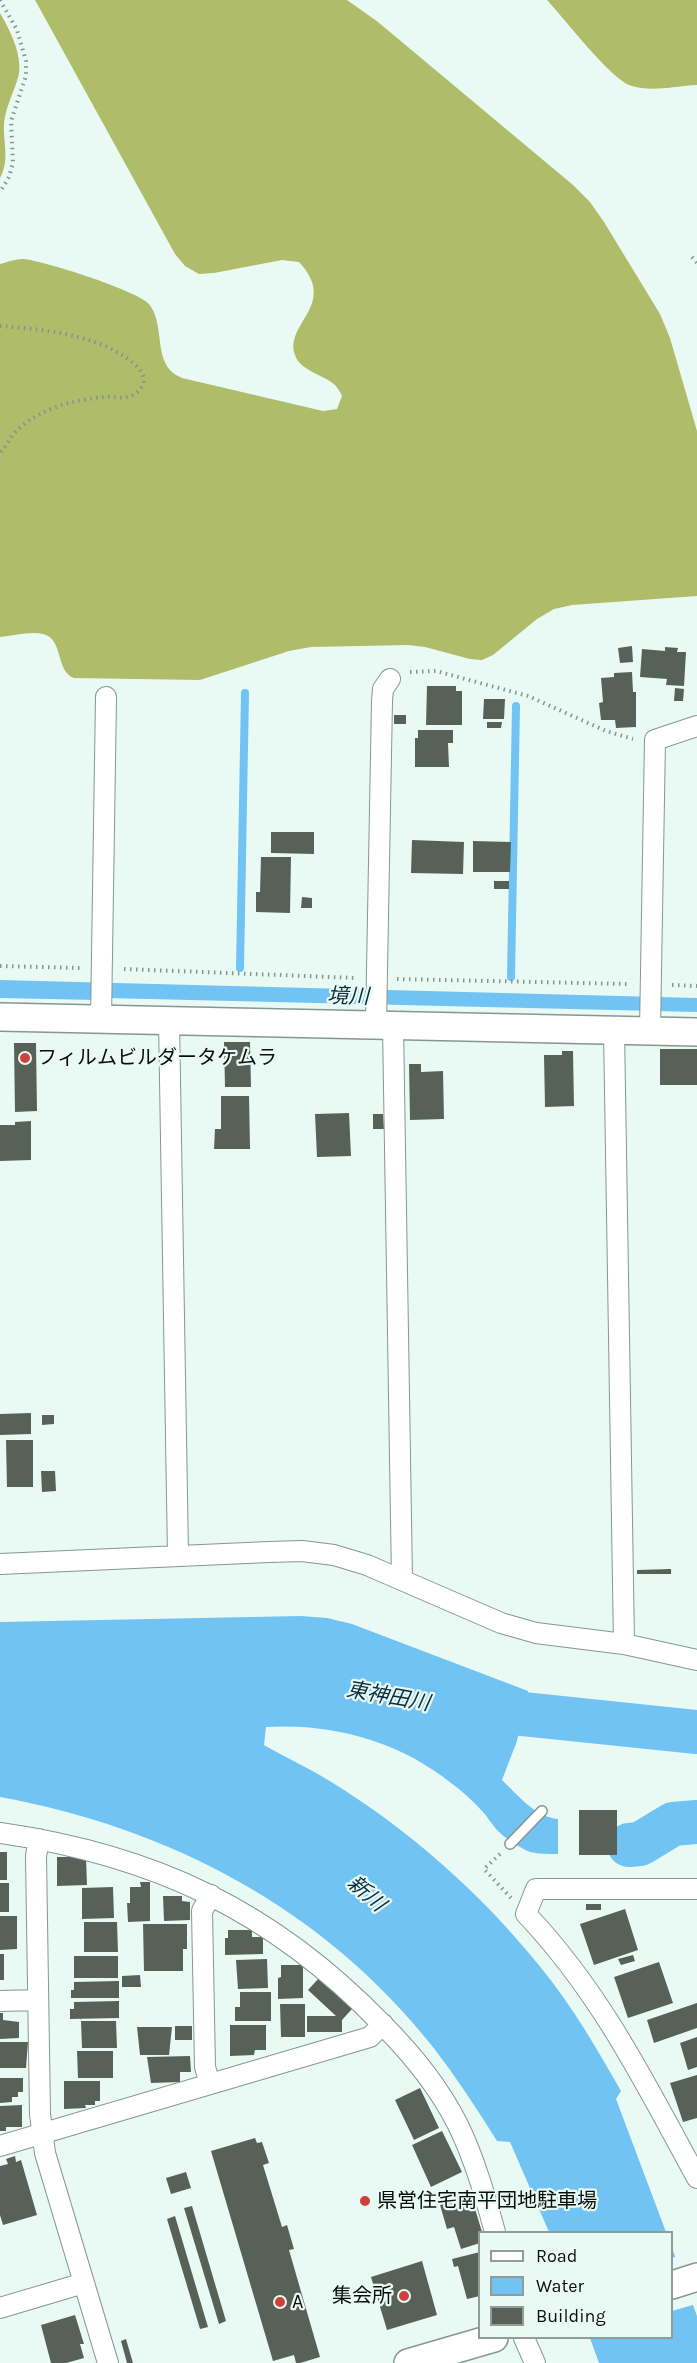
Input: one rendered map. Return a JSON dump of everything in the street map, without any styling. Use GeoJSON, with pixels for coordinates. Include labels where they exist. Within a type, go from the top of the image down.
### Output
{"type":"FeatureCollection","features":[{"type":"Feature","properties":{"kind":"street"},"geometry":{"type":"LineString","coordinates":[[390,679],[383,689],[382,701],[377,981],[382,1020],[402,1580]]}},
{"type":"Feature","properties":{"kind":"street"},"geometry":{"type":"LineString","coordinates":[[101,1012],[106,697]]}},
{"type":"Feature","properties":{"kind":"street"},"geometry":{"type":"LineString","coordinates":[[650,1024],[655,740],[697,726]]}},
{"type":"Feature","properties":{"kind":"street"},"geometry":{"type":"LineString","coordinates":[[0,1017],[101,1012],[169,1020],[382,1020],[614,1029],[650,1024],[697,1032]]}},
{"type":"Feature","properties":{"kind":"street"},"geometry":{"type":"LineString","coordinates":[[169,1020],[178,1556]]}},
{"type":"Feature","properties":{"kind":"street"},"geometry":{"type":"LineString","coordinates":[[614,1029],[624,1644]]}},
{"type":"Feature","properties":{"kind":"street"},"geometry":{"type":"LineString","coordinates":[[0,1564],[302,1551],[334,1555],[367,1564],[501,1623],[536,1633],[624,1644],[697,1660]]}},
{"type":"Feature","properties":{"kind":"street"},"geometry":{"type":"LineString","coordinates":[[0,1833],[70,1844],[137,1863],[211,1895],[271,1929],[303,1952],[342,1984],[383,2024],[427,2076],[457,2124],[479,2176],[495,2231]]}},
{"type":"Feature","properties":{"kind":"street"},"geometry":{"type":"LineString","coordinates":[[39,1839],[36,1856],[40,2114],[45,2154],[108,2363]]}},
{"type":"Feature","properties":{"kind":"street"},"geometry":{"type":"LineString","coordinates":[[697,1889],[536,1888],[526,1914],[571,1964],[612,2023],[697,2178]]}},
{"type":"Feature","properties":{"kind":"street"},"geometry":{"type":"LineString","coordinates":[[210,2084],[205,2067],[202,1911],[211,1895]]}},
{"type":"Feature","properties":{"kind":"street"},"geometry":{"type":"LineString","coordinates":[[0,2001],[38,2000]]}},
{"type":"Feature","properties":{"kind":"street"},"geometry":{"type":"LineString","coordinates":[[0,2146],[370,2037],[383,2024]]}},
{"type":"Feature","properties":{"kind":"street"},"geometry":{"type":"LineString","coordinates":[[673,2285],[697,2277]]}},
{"type":"Feature","properties":{"kind":"street"},"geometry":{"type":"LineString","coordinates":[[0,2308],[84,2283]]}},
{"type":"Feature","properties":{"kind":"street"},"geometry":{"type":"LineString","coordinates":[[408,2363],[487,2339]]}},
{"type":"Feature","properties":{"kind":"street"},"geometry":{"type":"LineString","coordinates":[[525,2339],[535,2363]]}},
{"type":"Feature","properties":{"kind":"lane"},"geometry":{"type":"LineString","coordinates":[[510,1844],[542,1811]]}},
{"type":"Feature","properties":{"kind":"path"},"geometry":{"type":"LineString","coordinates":[[0,0],[17,30],[26,61],[26,76],[11,121],[13,163],[9,177],[0,192]]}},
{"type":"Feature","properties":{"kind":"path"},"geometry":{"type":"LineString","coordinates":[[692,257],[697,263]]}},
{"type":"Feature","properties":{"kind":"path"},"geometry":{"type":"LineString","coordinates":[[0,326],[42,329],[115,351],[134,362],[141,369],[143,379],[140,389],[133,396],[88,399],[69,403],[31,419],[15,433],[0,453]]}},
{"type":"Feature","properties":{"kind":"path"},"geometry":{"type":"LineString","coordinates":[[390,679],[420,670],[436,671],[528,696],[606,731],[636,739],[655,740]]}},
{"type":"Feature","properties":{"kind":"path"},"geometry":{"type":"LineString","coordinates":[[0,966],[102,972],[377,981],[697,986]]}},
{"type":"Feature","properties":{"kind":"path"},"geometry":{"type":"LineString","coordinates":[[495,1882],[484,1869],[510,1844]]}},
{"type":"Feature","properties":{"kind":"green space"},"geometry":{"type":"Polygon","coordinates":[[[35,0],[347,0],[378,22],[573,185],[590,202],[604,222],[660,314],[670,338],[697,431],[697,596],[572,605],[554,609],[537,619],[493,655],[482,660],[408,645],[311,647],[289,651],[200,680],[74,678],[64,669],[57,648],[50,637],[33,633],[0,637],[0,264],[20,259],[33,261],[89,277],[141,298],[154,312],[165,363],[172,372],[182,378],[323,411],[337,409],[342,396],[335,385],[307,369],[295,355],[294,344],[297,333],[308,313],[314,290],[310,277],[299,262],[282,260],[199,274],[185,266],[175,254],[35,0]]]}},
{"type":"Feature","properties":{"kind":"green space"},"geometry":{"type":"Polygon","coordinates":[[[547,0],[697,0],[697,85],[648,89],[623,82],[588,48],[547,0]]]}},
{"type":"Feature","properties":{"kind":"green space"},"geometry":{"type":"Polygon","coordinates":[[[0,13],[8,27],[19,58],[19,74],[5,118],[5,165],[0,178],[0,13]]]}},
{"type":"Feature","properties":{"kind":"water","name":"境川"},"geometry":{"type":"Polygon","coordinates":[[[0,980],[697,998],[697,1012],[106,998],[97,1000],[0,998],[0,980]]]}},
{"type":"Feature","properties":{"kind":"water","name":"新川"},"geometry":{"type":"Polygon","coordinates":[[[301,1616],[327,1618],[352,1624],[528,1691],[517,1741],[502,1780],[534,1810],[558,1819],[558,1854],[530,1852],[507,1839],[494,1827],[479,1807],[455,1786],[431,1768],[387,1746],[340,1732],[291,1727],[266,1727],[264,1745],[328,1780],[388,1820],[470,1889],[519,1941],[574,2013],[621,2091],[616,2099],[666,2231],[549,2231],[510,2142],[497,2141],[433,2047],[390,1998],[343,1954],[293,1915],[239,1882],[183,1853],[124,1830],[63,1811],[0,1797],[0,1622],[301,1616]]]}},
{"type":"Feature","properties":{"kind":"water"},"geometry":{"type":"Polygon","coordinates":[[[673,2251],[697,2316],[697,2363],[599,2363],[590,2339],[673,2339],[673,2251]]]}},
{"type":"Feature","properties":{"kind":"pier"},"geometry":{"type":"Polygon","coordinates":[[[678,2256],[696,2304],[673,2311],[673,2258],[678,2256]]]}},
{"type":"Feature","properties":{"kind":"building"},"geometry":{"type":"Polygon","coordinates":[[[632,646],[633,662],[620,663],[618,648],[632,646]]]}},
{"type":"Feature","properties":{"kind":"building"},"geometry":{"type":"Polygon","coordinates":[[[665,647],[678,648],[677,652],[686,652],[684,686],[666,685],[667,679],[640,677],[642,649],[665,651],[665,647]]]}},
{"type":"Feature","properties":{"kind":"building"},"geometry":{"type":"Polygon","coordinates":[[[632,672],[633,692],[636,692],[636,727],[616,728],[615,720],[601,720],[599,703],[603,702],[601,678],[614,677],[614,673],[632,672]]]}},
{"type":"Feature","properties":{"kind":"building"},"geometry":{"type":"Polygon","coordinates":[[[427,686],[456,686],[456,691],[462,691],[462,725],[426,725],[427,686]]]}},
{"type":"Feature","properties":{"kind":"building"},"geometry":{"type":"Polygon","coordinates":[[[675,688],[684,689],[683,701],[674,701],[675,688]]]}},
{"type":"Feature","properties":{"kind":"building"},"geometry":{"type":"Polygon","coordinates":[[[484,699],[505,699],[504,719],[483,719],[484,699]]]}},
{"type":"Feature","properties":{"kind":"building"},"geometry":{"type":"Polygon","coordinates":[[[394,715],[406,715],[406,724],[394,724],[394,715]]]}},
{"type":"Feature","properties":{"kind":"building"},"geometry":{"type":"Polygon","coordinates":[[[487,722],[502,722],[501,728],[487,728],[487,722]]]}},
{"type":"Feature","properties":{"kind":"building"},"geometry":{"type":"Polygon","coordinates":[[[418,730],[453,730],[453,743],[448,743],[449,767],[415,767],[415,738],[418,738],[418,730]]]}},
{"type":"Feature","properties":{"kind":"building"},"geometry":{"type":"Polygon","coordinates":[[[271,832],[314,832],[314,854],[271,853],[271,832]]]}},
{"type":"Feature","properties":{"kind":"building"},"geometry":{"type":"Polygon","coordinates":[[[412,840],[464,842],[463,874],[411,873],[412,840]]]}},
{"type":"Feature","properties":{"kind":"building"},"geometry":{"type":"Polygon","coordinates":[[[473,841],[511,842],[510,872],[473,872],[473,841]]]}},
{"type":"Feature","properties":{"kind":"building"},"geometry":{"type":"Polygon","coordinates":[[[261,857],[291,857],[290,913],[256,912],[256,892],[260,892],[261,857]]]}},
{"type":"Feature","properties":{"kind":"building"},"geometry":{"type":"Polygon","coordinates":[[[494,881],[509,881],[509,889],[494,889],[494,881]]]}},
{"type":"Feature","properties":{"kind":"building"},"geometry":{"type":"Polygon","coordinates":[[[302,897],[312,898],[312,908],[301,908],[302,897]]]}},
{"type":"Feature","properties":{"kind":"building"},"geometry":{"type":"Polygon","coordinates":[[[224,1042],[250,1042],[251,1087],[225,1087],[224,1042]]]}},
{"type":"Feature","properties":{"kind":"building"},"geometry":{"type":"Polygon","coordinates":[[[14,1043],[36,1043],[37,1111],[15,1112],[14,1043]]]}},
{"type":"Feature","properties":{"kind":"building"},"geometry":{"type":"Polygon","coordinates":[[[660,1049],[697,1049],[697,1085],[660,1085],[660,1049]]]}},
{"type":"Feature","properties":{"kind":"building"},"geometry":{"type":"Polygon","coordinates":[[[562,1051],[573,1051],[574,1106],[545,1107],[544,1055],[562,1055],[562,1051]]]}},
{"type":"Feature","properties":{"kind":"building"},"geometry":{"type":"Polygon","coordinates":[[[409,1064],[421,1064],[421,1072],[443,1071],[444,1119],[410,1120],[409,1064]]]}},
{"type":"Feature","properties":{"kind":"building"},"geometry":{"type":"Polygon","coordinates":[[[221,1096],[249,1096],[250,1149],[214,1149],[215,1129],[221,1129],[221,1096]]]}},
{"type":"Feature","properties":{"kind":"building"},"geometry":{"type":"Polygon","coordinates":[[[349,1113],[351,1156],[317,1157],[315,1114],[349,1113]]]}},
{"type":"Feature","properties":{"kind":"building"},"geometry":{"type":"Polygon","coordinates":[[[373,1114],[383,1114],[384,1129],[373,1129],[373,1114]]]}},
{"type":"Feature","properties":{"kind":"building"},"geometry":{"type":"Polygon","coordinates":[[[31,1121],[31,1160],[0,1161],[0,1125],[15,1125],[15,1122],[31,1121]]]}},
{"type":"Feature","properties":{"kind":"building"},"geometry":{"type":"Polygon","coordinates":[[[31,1413],[31,1434],[0,1435],[0,1414],[31,1413]]]}},
{"type":"Feature","properties":{"kind":"building"},"geometry":{"type":"Polygon","coordinates":[[[42,1415],[54,1415],[54,1424],[42,1425],[42,1415]]]}},
{"type":"Feature","properties":{"kind":"building"},"geometry":{"type":"Polygon","coordinates":[[[6,1440],[33,1440],[33,1487],[7,1487],[6,1440]]]}},
{"type":"Feature","properties":{"kind":"building"},"geometry":{"type":"Polygon","coordinates":[[[41,1471],[55,1471],[56,1491],[42,1492],[41,1471]]]}},
{"type":"Feature","properties":{"kind":"building"},"geometry":{"type":"Polygon","coordinates":[[[671,1569],[671,1574],[637,1574],[637,1570],[671,1569]]]}},
{"type":"Feature","properties":{"kind":"building"},"geometry":{"type":"Polygon","coordinates":[[[579,1810],[617,1810],[617,1855],[579,1855],[579,1810]]]}},
{"type":"Feature","properties":{"kind":"building"},"geometry":{"type":"Polygon","coordinates":[[[0,1852],[7,1852],[7,1880],[0,1880],[0,1852]]]}},
{"type":"Feature","properties":{"kind":"building"},"geometry":{"type":"Polygon","coordinates":[[[57,1857],[86,1857],[87,1885],[57,1886],[57,1857]]]}},
{"type":"Feature","properties":{"kind":"building"},"geometry":{"type":"Polygon","coordinates":[[[140,1882],[150,1882],[150,1921],[128,1922],[127,1903],[130,1903],[130,1887],[141,1887],[140,1882]]]}},
{"type":"Feature","properties":{"kind":"building"},"geometry":{"type":"Polygon","coordinates":[[[0,1883],[9,1883],[9,1912],[0,1912],[0,1883]]]}},
{"type":"Feature","properties":{"kind":"building"},"geometry":{"type":"Polygon","coordinates":[[[113,1887],[114,1918],[82,1919],[82,1888],[113,1887]]]}},
{"type":"Feature","properties":{"kind":"building"},"geometry":{"type":"Polygon","coordinates":[[[163,1896],[182,1896],[182,1901],[190,1902],[190,1920],[164,1921],[163,1896]]]}},
{"type":"Feature","properties":{"kind":"building"},"geometry":{"type":"Polygon","coordinates":[[[586,1904],[601,1904],[601,1910],[586,1910],[586,1904]]]}},
{"type":"Feature","properties":{"kind":"building"},"geometry":{"type":"Polygon","coordinates":[[[625,1909],[638,1950],[594,1965],[580,1924],[625,1909]]]}},
{"type":"Feature","properties":{"kind":"building"},"geometry":{"type":"Polygon","coordinates":[[[0,1916],[17,1916],[17,1949],[0,1950],[0,1916]]]}},
{"type":"Feature","properties":{"kind":"building"},"geometry":{"type":"Polygon","coordinates":[[[84,1922],[117,1922],[118,1952],[84,1952],[84,1922]]]}},
{"type":"Feature","properties":{"kind":"building"},"geometry":{"type":"Polygon","coordinates":[[[143,1924],[187,1924],[187,1949],[183,1949],[183,1971],[144,1971],[143,1924]]]}},
{"type":"Feature","properties":{"kind":"building"},"geometry":{"type":"Polygon","coordinates":[[[228,1930],[252,1930],[252,1937],[263,1937],[263,1954],[225,1955],[225,1938],[228,1938],[228,1930]]]}},
{"type":"Feature","properties":{"kind":"building"},"geometry":{"type":"Polygon","coordinates":[[[0,1954],[4,1954],[4,1980],[0,1980],[0,1954]]]}},
{"type":"Feature","properties":{"kind":"building"},"geometry":{"type":"Polygon","coordinates":[[[633,1955],[635,1961],[621,1965],[618,1959],[633,1955]]]}},
{"type":"Feature","properties":{"kind":"building"},"geometry":{"type":"Polygon","coordinates":[[[74,1956],[118,1956],[118,1978],[74,1978],[74,1956]]]}},
{"type":"Feature","properties":{"kind":"building"},"geometry":{"type":"Polygon","coordinates":[[[267,1959],[268,1988],[238,1989],[236,1960],[267,1959]]]}},
{"type":"Feature","properties":{"kind":"building"},"geometry":{"type":"Polygon","coordinates":[[[659,1962],[673,2003],[628,2018],[614,1977],[659,1962]]]}},
{"type":"Feature","properties":{"kind":"building"},"geometry":{"type":"Polygon","coordinates":[[[281,1965],[303,1965],[303,1998],[278,1999],[278,1978],[281,1977],[281,1965]]]}},
{"type":"Feature","properties":{"kind":"building"},"geometry":{"type":"Polygon","coordinates":[[[140,1975],[141,1987],[122,1987],[122,1976],[140,1975]]]}},
{"type":"Feature","properties":{"kind":"building"},"geometry":{"type":"Polygon","coordinates":[[[319,1978],[352,2009],[342,2020],[342,2032],[307,2032],[307,2016],[336,2016],[308,1990],[319,1978]]]}},
{"type":"Feature","properties":{"kind":"building"},"geometry":{"type":"Polygon","coordinates":[[[119,1981],[119,1998],[71,1998],[74,1982],[119,1981]]]}},
{"type":"Feature","properties":{"kind":"building"},"geometry":{"type":"Polygon","coordinates":[[[240,1992],[271,1992],[271,2021],[235,2021],[235,2007],[240,2007],[240,1992]]]}},
{"type":"Feature","properties":{"kind":"building"},"geometry":{"type":"Polygon","coordinates":[[[119,2001],[119,2018],[70,2019],[70,2009],[74,2009],[74,2002],[119,2001]]]}},
{"type":"Feature","properties":{"kind":"building"},"geometry":{"type":"Polygon","coordinates":[[[697,2003],[697,2028],[654,2043],[647,2020],[697,2003]]]}},
{"type":"Feature","properties":{"kind":"building"},"geometry":{"type":"Polygon","coordinates":[[[280,2004],[305,2004],[305,2037],[281,2037],[280,2004]]]}},
{"type":"Feature","properties":{"kind":"building"},"geometry":{"type":"Polygon","coordinates":[[[0,2013],[3,2013],[3,2020],[19,2022],[19,2038],[0,2039],[0,2013]]]}},
{"type":"Feature","properties":{"kind":"building"},"geometry":{"type":"Polygon","coordinates":[[[81,2021],[116,2021],[117,2048],[82,2048],[81,2021]]]}},
{"type":"Feature","properties":{"kind":"building"},"geometry":{"type":"Polygon","coordinates":[[[230,2025],[266,2025],[266,2050],[255,2050],[254,2055],[230,2056],[230,2025]]]}},
{"type":"Feature","properties":{"kind":"building"},"geometry":{"type":"Polygon","coordinates":[[[175,2026],[192,2026],[192,2040],[175,2040],[175,2026]]]}},
{"type":"Feature","properties":{"kind":"building"},"geometry":{"type":"Polygon","coordinates":[[[137,2027],[172,2027],[169,2055],[140,2055],[137,2027]]]}},
{"type":"Feature","properties":{"kind":"building"},"geometry":{"type":"Polygon","coordinates":[[[697,2037],[697,2067],[688,2070],[680,2043],[697,2037]]]}},
{"type":"Feature","properties":{"kind":"building"},"geometry":{"type":"Polygon","coordinates":[[[0,2042],[28,2042],[26,2068],[0,2068],[0,2042]]]}},
{"type":"Feature","properties":{"kind":"building"},"geometry":{"type":"Polygon","coordinates":[[[77,2051],[113,2051],[113,2078],[78,2078],[77,2051]]]}},
{"type":"Feature","properties":{"kind":"building"},"geometry":{"type":"Polygon","coordinates":[[[190,2056],[191,2072],[180,2072],[180,2082],[151,2083],[147,2057],[190,2056]]]}},
{"type":"Feature","properties":{"kind":"building"},"geometry":{"type":"Polygon","coordinates":[[[697,2075],[697,2118],[683,2122],[670,2083],[697,2075]]]}},
{"type":"Feature","properties":{"kind":"building"},"geometry":{"type":"Polygon","coordinates":[[[0,2078],[23,2078],[23,2092],[18,2092],[18,2097],[12,2097],[12,2102],[0,2103],[0,2078]]]}},
{"type":"Feature","properties":{"kind":"building"},"geometry":{"type":"Polygon","coordinates":[[[64,2081],[100,2081],[100,2101],[95,2101],[95,2105],[85,2105],[86,2108],[64,2109],[64,2081]]]}},
{"type":"Feature","properties":{"kind":"building"},"geometry":{"type":"Polygon","coordinates":[[[420,2088],[439,2128],[414,2140],[395,2100],[420,2088]]]}},
{"type":"Feature","properties":{"kind":"building"},"geometry":{"type":"Polygon","coordinates":[[[22,2105],[22,2127],[6,2127],[6,2131],[0,2131],[0,2106],[22,2105]]]}},
{"type":"Feature","properties":{"kind":"building"},"geometry":{"type":"Polygon","coordinates":[[[442,2131],[462,2172],[431,2187],[412,2145],[442,2131]]]}},
{"type":"Feature","properties":{"kind":"building","name":"A"},"geometry":{"type":"Polygon","coordinates":[[[255,2138],[257,2143],[262,2142],[269,2163],[263,2165],[282,2227],[287,2225],[294,2249],[289,2250],[320,2357],[300,2363],[296,2363],[294,2355],[273,2361],[211,2151],[255,2138]]]}},
{"type":"Feature","properties":{"kind":"building"},"geometry":{"type":"Polygon","coordinates":[[[15,2156],[16,2162],[21,2160],[37,2215],[3,2225],[0,2215],[0,2166],[8,2164],[6,2159],[15,2156]]]}},
{"type":"Feature","properties":{"kind":"building"},"geometry":{"type":"Polygon","coordinates":[[[186,2172],[191,2188],[171,2194],[166,2178],[186,2172]]]}},
{"type":"Feature","properties":{"kind":"building"},"geometry":{"type":"Polygon","coordinates":[[[469,2189],[482,2231],[478,2231],[478,2244],[461,2249],[454,2227],[447,2229],[438,2198],[469,2189]]]}},
{"type":"Feature","properties":{"kind":"building"},"geometry":{"type":"Polygon","coordinates":[[[192,2206],[226,2321],[219,2324],[184,2208],[192,2206]]]}},
{"type":"Feature","properties":{"kind":"building"},"geometry":{"type":"Polygon","coordinates":[[[175,2216],[208,2327],[200,2329],[167,2219],[175,2216]]]}},
{"type":"Feature","properties":{"kind":"building"},"geometry":{"type":"Polygon","coordinates":[[[478,2252],[478,2296],[467,2299],[458,2266],[454,2267],[452,2259],[478,2252]]]}},
{"type":"Feature","properties":{"kind":"building","name":"集会所"},"geometry":{"type":"Polygon","coordinates":[[[422,2261],[437,2315],[387,2330],[371,2277],[422,2261]]]}},
{"type":"Feature","properties":{"kind":"building"},"geometry":{"type":"Polygon","coordinates":[[[75,2315],[84,2344],[80,2344],[84,2358],[66,2363],[51,2363],[41,2325],[75,2315]]]}},
{"type":"Feature","properties":{"kind":"building"},"geometry":{"type":"Polygon","coordinates":[[[126,2339],[133,2363],[127,2363],[121,2341],[126,2339]]]}},
{"type":"Feature","properties":{"kind":"waterway"},"geometry":{"type":"LineString","coordinates":[[240,968],[245,693]]}},
{"type":"Feature","properties":{"kind":"waterway"},"geometry":{"type":"LineString","coordinates":[[511,977],[516,706]]}},
{"type":"Feature","properties":{"kind":"waterway","name":"東神田川"},"geometry":{"type":"LineString","coordinates":[[465,1708],[697,1732]]}},
{"type":"Feature","properties":{"kind":"waterway"},"geometry":{"type":"LineString","coordinates":[[629,1845],[640,1844],[673,1824],[697,1822]]}},
{"type":"Feature","properties":{"kind":"place","name":"フィルムビルダータケムラ"},"geometry":{"type":"Point","coordinates":[25,1058]}},
{"type":"Feature","properties":{"kind":"place","name":"県営住宅南平団地駐車場"},"geometry":{"type":"Point","coordinates":[365,2201]}},
{"type":"Feature","properties":{"kind":"place","name":"集会所"},"geometry":{"type":"Point","coordinates":[404,2296]}},
{"type":"Feature","properties":{"kind":"place","name":"A"},"geometry":{"type":"Point","coordinates":[280,2302]}}]}
